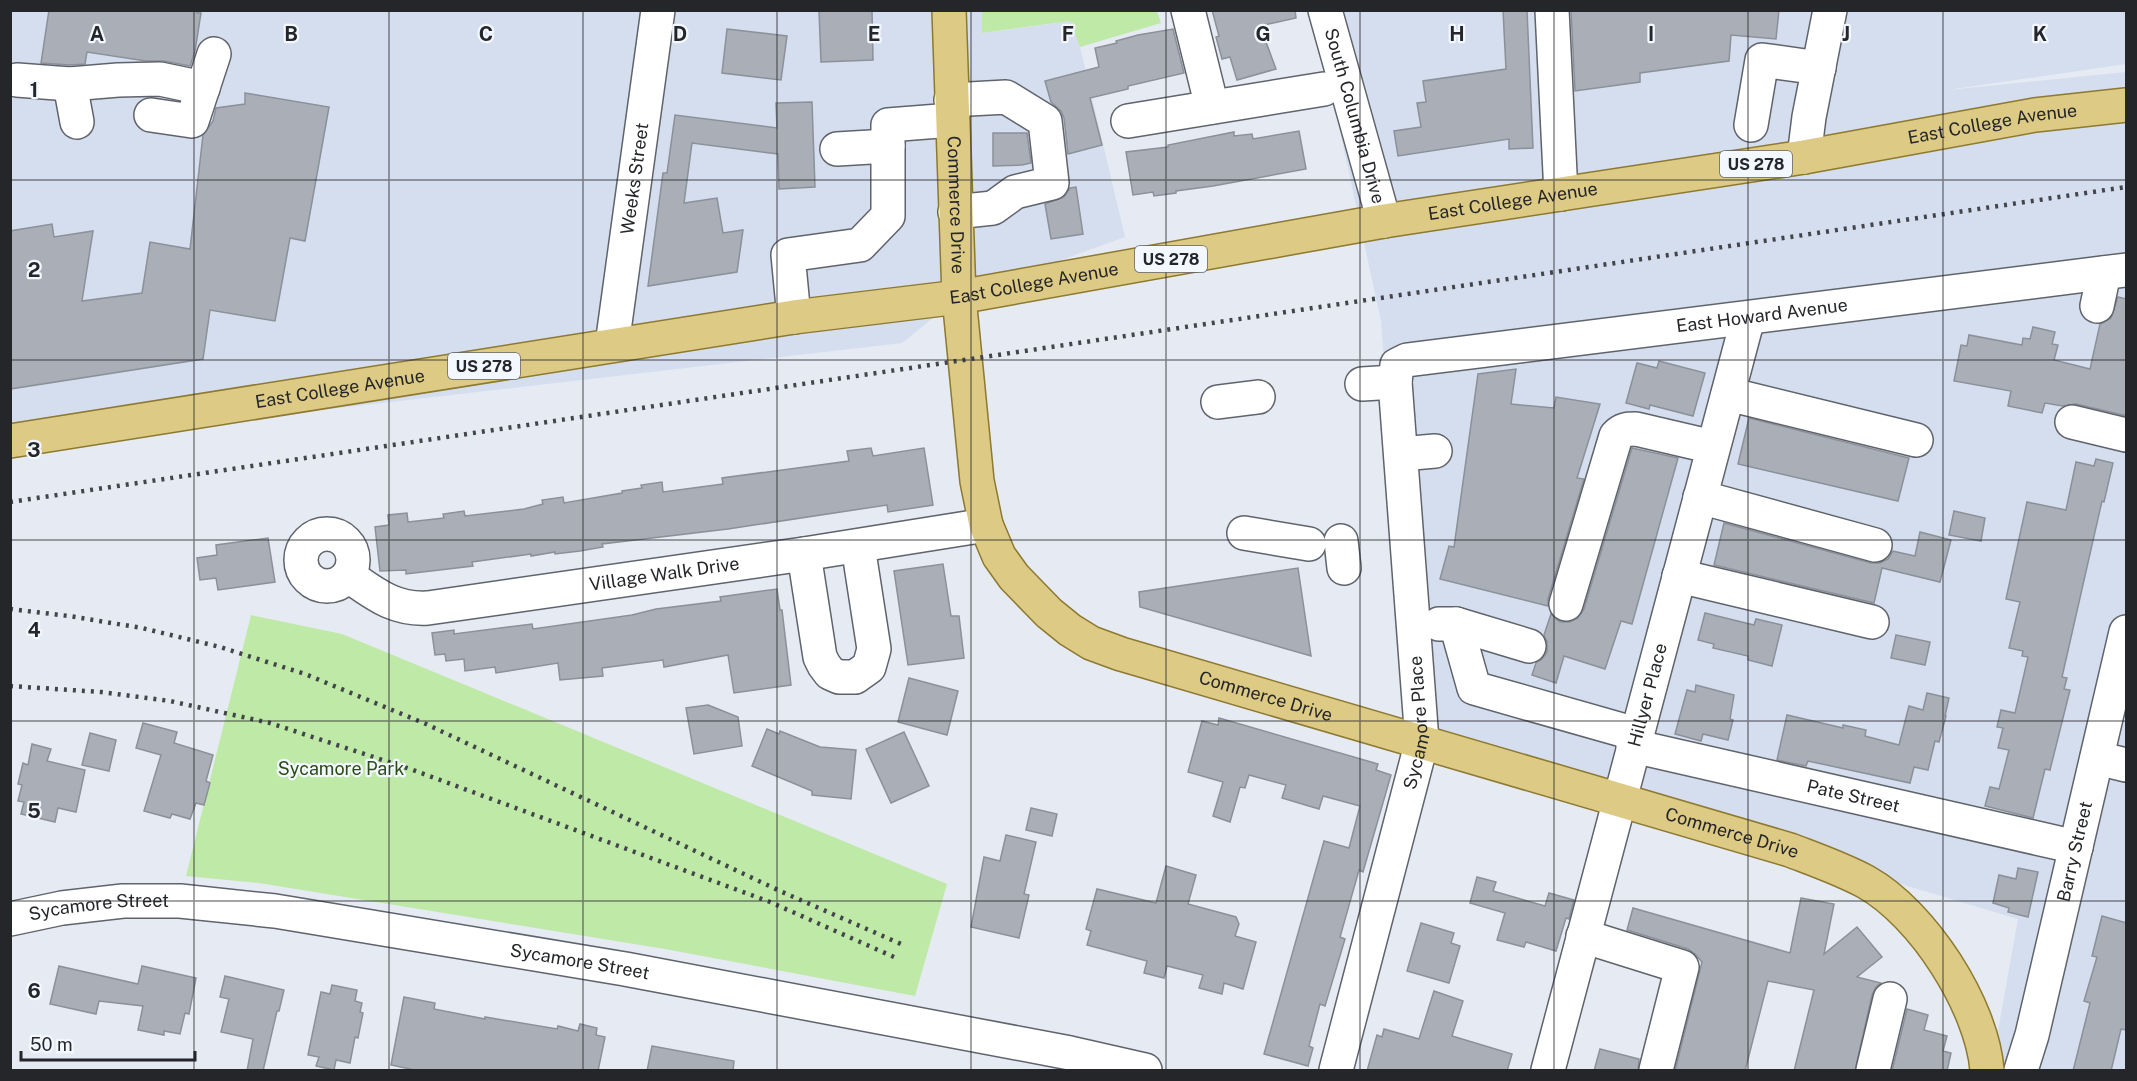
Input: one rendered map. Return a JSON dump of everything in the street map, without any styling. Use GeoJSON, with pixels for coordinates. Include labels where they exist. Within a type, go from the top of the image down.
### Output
{"type":"FeatureCollection","features":[{"type":"Feature","properties":{"kind":"main road","name":"Commerce Drive"},"geometry":{"type":"LineString","coordinates":[[949,10],[959,297],[977,481],[986,525],[999,556],[1014,577],[1049,613],[1091,643],[1122,654],[1790,850],[1868,883],[1904,910],[1932,943],[1967,1000],[1979,1031],[1987,1071]]}},
{"type":"Feature","properties":{"kind":"main road","name":"East College Avenue"},"geometry":{"type":"LineString","coordinates":[[10,441],[794,317],[959,297],[1384,222],[1804,157],[2035,115],[2127,105]]}},
{"type":"Feature","properties":{"kind":"street","name":"Weeks Street"},"geometry":{"type":"LineString","coordinates":[[612,345],[658,10]]}},
{"type":"Feature","properties":{"kind":"street"},"geometry":{"type":"LineString","coordinates":[[1188,10],[1212,107]]}},
{"type":"Feature","properties":{"kind":"street","name":"South Columbia Drive"},"geometry":{"type":"LineString","coordinates":[[1325,10],[1384,222]]}},
{"type":"Feature","properties":{"kind":"street"},"geometry":{"type":"LineString","coordinates":[[1552,10],[1561,194]]}},
{"type":"Feature","properties":{"kind":"street"},"geometry":{"type":"LineString","coordinates":[[1804,157],[1830,10]]}},
{"type":"Feature","properties":{"kind":"street"},"geometry":{"type":"LineString","coordinates":[[151,115],[192,122],[214,54]]}},
{"type":"Feature","properties":{"kind":"street"},"geometry":{"type":"LineString","coordinates":[[1751,125],[1762,60],[1819,68]]}},
{"type":"Feature","properties":{"kind":"street"},"geometry":{"type":"LineString","coordinates":[[17,80],[70,84],[159,79],[202,88]]}},
{"type":"Feature","properties":{"kind":"street"},"geometry":{"type":"LineString","coordinates":[[70,84],[77,122]]}},
{"type":"Feature","properties":{"kind":"street"},"geometry":{"type":"LineString","coordinates":[[1128,121],[1324,89]]}},
{"type":"Feature","properties":{"kind":"street"},"geometry":{"type":"LineString","coordinates":[[794,317],[788,255],[860,245],[888,216],[888,125],[1006,97],[1045,121],[1052,183],[1015,192],[993,208],[955,212]]}},
{"type":"Feature","properties":{"kind":"street"},"geometry":{"type":"LineString","coordinates":[[837,149],[888,146]]}},
{"type":"Feature","properties":{"kind":"street"},"geometry":{"type":"LineString","coordinates":[[2097,306],[2115,271]]}},
{"type":"Feature","properties":{"kind":"street","name":"East Howard Avenue"},"geometry":{"type":"LineString","coordinates":[[1362,384],[1396,374],[1407,360],[2115,271]]}},
{"type":"Feature","properties":{"kind":"street","name":"Hillyer Place"},"geometry":{"type":"LineString","coordinates":[[1548,1071],[1748,318]]}},
{"type":"Feature","properties":{"kind":"street","name":"Sycamore Place"},"geometry":{"type":"LineString","coordinates":[[1336,1071],[1422,741],[1396,374]]}},
{"type":"Feature","properties":{"kind":"street"},"geometry":{"type":"LineString","coordinates":[[1728,394],[1916,441]]}},
{"type":"Feature","properties":{"kind":"street"},"geometry":{"type":"LineString","coordinates":[[1218,402],[1258,397]]}},
{"type":"Feature","properties":{"kind":"street"},"geometry":{"type":"LineString","coordinates":[[2072,422],[2127,435]]}},
{"type":"Feature","properties":{"kind":"street"},"geometry":{"type":"LineString","coordinates":[[1566,604],[1612,444],[1620,432],[1627,429],[1648,431],[1713,447]]}},
{"type":"Feature","properties":{"kind":"street"},"geometry":{"type":"LineString","coordinates":[[1401,454],[1435,451]]}},
{"type":"Feature","properties":{"kind":"street"},"geometry":{"type":"LineString","coordinates":[[1700,497],[1875,545]]}},
{"type":"Feature","properties":{"kind":"street","name":"Village Walk Drive"},"geometry":{"type":"LineString","coordinates":[[349,576],[388,602],[413,609],[804,554],[986,525]]}},
{"type":"Feature","properties":{"kind":"street"},"geometry":{"type":"LineString","coordinates":[[1244,533],[1309,544]]}},
{"type":"Feature","properties":{"kind":"street"},"geometry":{"type":"LineString","coordinates":[[804,554],[820,657],[830,673],[839,677],[855,677],[869,667],[874,649],[858,546]]}},
{"type":"Feature","properties":{"kind":"street"},"geometry":{"type":"LineString","coordinates":[[1679,576],[1872,622]]}},
{"type":"Feature","properties":{"kind":"street"},"geometry":{"type":"LineString","coordinates":[[1414,624],[1456,624],[1529,646]]}},
{"type":"Feature","properties":{"kind":"street","name":"Pate Street"},"geometry":{"type":"LineString","coordinates":[[1456,624],[1474,688],[1635,740],[2076,847]]}},
{"type":"Feature","properties":{"kind":"street","name":"Barry Street"},"geometry":{"type":"LineString","coordinates":[[2021,1071],[2032,1035],[2076,847],[2112,762],[2127,632]]}},
{"type":"Feature","properties":{"kind":"street","name":"Sycamore Street"},"geometry":{"type":"LineString","coordinates":[[10,919],[62,908],[123,901],[180,901],[274,910],[625,969],[1068,1062],[1145,1071]]}},
{"type":"Feature","properties":{"kind":"street"},"geometry":{"type":"LineString","coordinates":[[1583,936],[1682,967],[1656,1071]]}},
{"type":"Feature","properties":{"kind":"street"},"geometry":{"type":"LineString","coordinates":[[1873,1071],[1890,999]]}},
{"type":"Feature","properties":{"kind":"shaded area"},"geometry":{"type":"Polygon","coordinates":[[[982,10],[983,33],[1071,21],[1080,47],[1125,237],[959,297],[902,343],[295,413],[11,457],[10,11],[982,10]]]}},
{"type":"Feature","properties":{"kind":"shaded area"},"geometry":{"type":"Polygon","coordinates":[[[1314,11],[2126,11],[2126,64],[1947,90],[2126,72],[2126,1070],[1991,1070],[2018,919],[1422,741],[1409,690],[1381,321],[1314,11]]]}},
{"type":"Feature","properties":{"kind":"green space"},"geometry":{"type":"Polygon","coordinates":[[[982,11],[1157,11],[1161,23],[1080,47],[1070,21],[982,33],[982,11]]]}},
{"type":"Feature","properties":{"kind":"green space","name":"Sycamore Park"},"geometry":{"type":"Polygon","coordinates":[[[251,615],[342,634],[947,884],[915,996],[665,949],[259,883],[186,876],[251,615]]]}},
{"type":"Feature","properties":{"kind":"building"},"geometry":{"type":"Polygon","coordinates":[[[49,10],[197,10],[197,13],[201,13],[195,51],[190,66],[87,52],[85,64],[70,65],[41,63],[49,10]]]}},
{"type":"Feature","properties":{"kind":"building"},"geometry":{"type":"Polygon","coordinates":[[[819,10],[872,10],[873,60],[821,62],[819,10]]]}},
{"type":"Feature","properties":{"kind":"building"},"geometry":{"type":"Polygon","coordinates":[[[1212,10],[1295,10],[1296,18],[1260,26],[1276,69],[1237,80],[1230,57],[1222,59],[1212,10]]]}},
{"type":"Feature","properties":{"kind":"building"},"geometry":{"type":"Polygon","coordinates":[[[1503,10],[1527,10],[1533,148],[1509,149],[1509,139],[1398,156],[1394,131],[1421,127],[1417,103],[1426,102],[1423,81],[1506,69],[1503,10]]]}},
{"type":"Feature","properties":{"kind":"building"},"geometry":{"type":"Polygon","coordinates":[[[1571,10],[1779,10],[1776,39],[1731,35],[1729,61],[1640,73],[1640,82],[1575,91],[1571,10]]]}},
{"type":"Feature","properties":{"kind":"building"},"geometry":{"type":"Polygon","coordinates":[[[727,29],[787,36],[781,80],[722,73],[727,29]]]}},
{"type":"Feature","properties":{"kind":"building"},"geometry":{"type":"Polygon","coordinates":[[[1173,29],[1184,73],[1128,86],[1128,89],[1090,98],[1102,145],[1068,154],[1064,118],[1061,111],[1051,102],[1045,81],[1099,67],[1095,48],[1138,35],[1173,29]]]}},
{"type":"Feature","properties":{"kind":"building"},"geometry":{"type":"Polygon","coordinates":[[[245,93],[329,107],[305,241],[290,238],[275,321],[210,310],[203,359],[10,389],[10,231],[52,224],[54,237],[93,231],[82,301],[142,293],[150,242],[190,249],[203,135],[213,121],[216,108],[245,104],[245,93]]]}},
{"type":"Feature","properties":{"kind":"building"},"geometry":{"type":"Polygon","coordinates":[[[812,102],[815,187],[779,189],[778,154],[692,143],[684,203],[717,198],[723,233],[743,230],[737,272],[648,286],[663,173],[667,173],[675,115],[777,128],[776,103],[812,102]]]}},
{"type":"Feature","properties":{"kind":"building"},"geometry":{"type":"Polygon","coordinates":[[[1299,131],[1306,169],[1176,191],[1176,193],[1154,196],[1153,192],[1133,195],[1126,152],[1168,147],[1168,145],[1234,132],[1234,136],[1252,134],[1253,139],[1299,131]]]}},
{"type":"Feature","properties":{"kind":"building"},"geometry":{"type":"Polygon","coordinates":[[[993,133],[1027,133],[1031,163],[993,166],[993,133]]]}},
{"type":"Feature","properties":{"kind":"building"},"geometry":{"type":"Polygon","coordinates":[[[1076,187],[1083,234],[1051,239],[1045,204],[1064,197],[1070,188],[1076,187]]]}},
{"type":"Feature","properties":{"kind":"building"},"geometry":{"type":"Polygon","coordinates":[[[2118,297],[2127,299],[2127,416],[2076,404],[2063,406],[2045,403],[2042,413],[2008,406],[2011,391],[1954,381],[1961,345],[1967,346],[1969,335],[2022,345],[2023,338],[2030,339],[2033,327],[2055,332],[2052,344],[2058,345],[2054,360],[2090,369],[2100,324],[2111,318],[2118,297]]]}},
{"type":"Feature","properties":{"kind":"building"},"geometry":{"type":"Polygon","coordinates":[[[1659,361],[1705,373],[1693,416],[1650,405],[1649,409],[1626,403],[1637,363],[1657,368],[1659,361]]]}},
{"type":"Feature","properties":{"kind":"building"},"geometry":{"type":"Polygon","coordinates":[[[1516,369],[1511,404],[1554,408],[1556,397],[1600,404],[1577,478],[1584,479],[1548,599],[1548,606],[1440,579],[1449,546],[1454,547],[1478,374],[1516,369]]]}},
{"type":"Feature","properties":{"kind":"building"},"geometry":{"type":"Polygon","coordinates":[[[1749,418],[1909,458],[1898,501],[1738,464],[1749,418]]]}},
{"type":"Feature","properties":{"kind":"building"},"geometry":{"type":"Polygon","coordinates":[[[871,448],[873,456],[924,448],[933,505],[888,512],[887,505],[728,529],[602,544],[603,547],[580,551],[531,556],[531,554],[472,562],[473,566],[406,574],[406,570],[380,571],[375,527],[389,525],[388,515],[407,513],[408,522],[444,518],[443,514],[464,511],[465,516],[524,509],[543,504],[542,500],[563,497],[564,503],[622,493],[622,491],[642,488],[641,485],[662,482],[663,492],[723,484],[722,478],[849,461],[847,451],[871,448]]]}},
{"type":"Feature","properties":{"kind":"building"},"geometry":{"type":"Polygon","coordinates":[[[1632,448],[1678,458],[1632,624],[1621,621],[1605,669],[1564,656],[1556,683],[1532,675],[1536,663],[1547,652],[1544,635],[1551,614],[1560,622],[1570,622],[1578,618],[1584,609],[1632,448]]]}},
{"type":"Feature","properties":{"kind":"building"},"geometry":{"type":"Polygon","coordinates":[[[2096,459],[2113,463],[2104,502],[2102,501],[2062,677],[2067,678],[2064,689],[2070,690],[2050,770],[2045,769],[2033,818],[1985,806],[1990,787],[1999,789],[2009,750],[1998,748],[2003,728],[1997,727],[2001,710],[2015,713],[2028,657],[2022,656],[2023,651],[2009,648],[2020,602],[2006,599],[2027,502],[2066,510],[2076,462],[2094,466],[2096,459]]]}},
{"type":"Feature","properties":{"kind":"building"},"geometry":{"type":"Polygon","coordinates":[[[1954,511],[1985,518],[1981,541],[1949,535],[1954,511]]]}},
{"type":"Feature","properties":{"kind":"building"},"geometry":{"type":"Polygon","coordinates":[[[1724,523],[1871,563],[1880,563],[1888,559],[1893,551],[1915,556],[1920,532],[1951,540],[1940,582],[1882,568],[1874,603],[1714,565],[1724,523]]]}},
{"type":"Feature","properties":{"kind":"building"},"geometry":{"type":"Polygon","coordinates":[[[268,538],[275,582],[218,590],[216,578],[200,580],[197,558],[217,555],[216,545],[268,538]]]}},
{"type":"Feature","properties":{"kind":"building"},"geometry":{"type":"Polygon","coordinates":[[[943,564],[951,616],[959,616],[964,658],[908,665],[894,571],[943,564]]]}},
{"type":"Feature","properties":{"kind":"building"},"geometry":{"type":"Polygon","coordinates":[[[1298,568],[1311,656],[1140,607],[1139,592],[1298,568]]]}},
{"type":"Feature","properties":{"kind":"building"},"geometry":{"type":"Polygon","coordinates":[[[777,589],[780,610],[782,610],[791,685],[734,693],[728,655],[664,667],[663,660],[602,668],[603,676],[560,680],[558,663],[496,673],[495,667],[465,671],[464,659],[446,661],[445,654],[435,655],[432,633],[454,630],[454,634],[532,624],[533,629],[721,601],[720,597],[777,589]]]}},
{"type":"Feature","properties":{"kind":"building"},"geometry":{"type":"Polygon","coordinates":[[[1705,613],[1754,625],[1756,619],[1782,625],[1772,666],[1748,660],[1748,656],[1713,648],[1714,644],[1698,640],[1705,613]]]}},
{"type":"Feature","properties":{"kind":"building"},"geometry":{"type":"Polygon","coordinates":[[[1896,635],[1930,642],[1925,665],[1891,658],[1896,635]]]}},
{"type":"Feature","properties":{"kind":"building"},"geometry":{"type":"Polygon","coordinates":[[[909,678],[958,691],[947,735],[898,722],[909,678]]]}},
{"type":"Feature","properties":{"kind":"building"},"geometry":{"type":"Polygon","coordinates":[[[1696,685],[1734,695],[1730,719],[1733,720],[1728,740],[1703,734],[1701,741],[1675,734],[1687,690],[1695,692],[1696,685]]]}},
{"type":"Feature","properties":{"kind":"building"},"geometry":{"type":"Polygon","coordinates":[[[1927,693],[1949,698],[1946,716],[1939,742],[1935,741],[1928,770],[1914,767],[1910,783],[1808,761],[1806,766],[1777,760],[1787,715],[1843,728],[1843,725],[1866,730],[1865,736],[1899,745],[1909,706],[1923,710],[1927,693]]]}},
{"type":"Feature","properties":{"kind":"building"},"geometry":{"type":"Polygon","coordinates":[[[708,705],[738,717],[742,746],[694,754],[686,708],[708,705]]]}},
{"type":"Feature","properties":{"kind":"building"},"geometry":{"type":"Polygon","coordinates":[[[1219,718],[1378,764],[1376,770],[1391,775],[1363,872],[1359,870],[1340,937],[1345,939],[1325,1006],[1320,1004],[1309,1046],[1313,1048],[1308,1066],[1264,1054],[1324,841],[1349,848],[1360,806],[1323,796],[1319,809],[1282,798],[1286,785],[1249,775],[1245,788],[1240,787],[1230,822],[1213,816],[1223,782],[1188,772],[1202,721],[1218,725],[1219,718]]]}},
{"type":"Feature","properties":{"kind":"building"},"geometry":{"type":"Polygon","coordinates":[[[143,723],[177,732],[174,743],[213,755],[206,781],[210,783],[204,805],[196,803],[190,819],[172,814],[170,818],[144,811],[161,755],[136,748],[143,723]]]}},
{"type":"Feature","properties":{"kind":"building"},"geometry":{"type":"Polygon","coordinates":[[[767,729],[779,734],[780,731],[820,747],[856,750],[851,799],[812,795],[812,791],[752,766],[767,729]]]}},
{"type":"Feature","properties":{"kind":"building"},"geometry":{"type":"Polygon","coordinates":[[[904,732],[929,786],[891,803],[866,749],[904,732]]]}},
{"type":"Feature","properties":{"kind":"building"},"geometry":{"type":"Polygon","coordinates":[[[90,733],[116,740],[109,771],[82,765],[90,733]]]}},
{"type":"Feature","properties":{"kind":"building"},"geometry":{"type":"Polygon","coordinates":[[[32,744],[51,749],[47,761],[85,770],[76,812],[58,808],[55,822],[21,814],[24,802],[18,801],[22,785],[18,784],[23,763],[28,765],[32,744]]]}},
{"type":"Feature","properties":{"kind":"building"},"geometry":{"type":"Polygon","coordinates":[[[1031,808],[1057,814],[1052,836],[1026,830],[1031,808]]]}},
{"type":"Feature","properties":{"kind":"building"},"geometry":{"type":"Polygon","coordinates":[[[1006,835],[1036,842],[1024,894],[1029,895],[1019,938],[971,927],[984,857],[1000,861],[1006,835]]]}},
{"type":"Feature","properties":{"kind":"building"},"geometry":{"type":"Polygon","coordinates":[[[1166,866],[1196,875],[1188,904],[1236,917],[1239,924],[1235,936],[1256,942],[1243,989],[1224,983],[1222,994],[1199,988],[1203,975],[1167,966],[1164,978],[1144,973],[1147,961],[1087,945],[1091,931],[1086,929],[1097,889],[1156,903],[1166,866]]]}},
{"type":"Feature","properties":{"kind":"building"},"geometry":{"type":"Polygon","coordinates":[[[2018,868],[2038,872],[2028,917],[2008,912],[2009,908],[1993,903],[1999,875],[2016,879],[2018,868]]]}},
{"type":"Feature","properties":{"kind":"building"},"geometry":{"type":"Polygon","coordinates":[[[1477,877],[1496,882],[1493,891],[1545,906],[1549,893],[1574,900],[1556,951],[1526,942],[1524,947],[1497,940],[1505,913],[1470,903],[1477,877]]]}},
{"type":"Feature","properties":{"kind":"building"},"geometry":{"type":"Polygon","coordinates":[[[1801,898],[1834,904],[1824,954],[1857,927],[1882,957],[1857,977],[1881,983],[1872,995],[1855,1071],[1794,1071],[1814,990],[1768,981],[1745,1071],[1675,1071],[1702,962],[1688,949],[1627,930],[1633,908],[1790,953],[1801,898]]]}},
{"type":"Feature","properties":{"kind":"building"},"geometry":{"type":"Polygon","coordinates":[[[2102,916],[2127,923],[2127,1030],[2121,1029],[2111,1071],[2073,1071],[2090,1003],[2084,1001],[2097,957],[2092,956],[2102,916]]]}},
{"type":"Feature","properties":{"kind":"building"},"geometry":{"type":"Polygon","coordinates":[[[1421,923],[1454,933],[1451,943],[1460,946],[1449,983],[1407,971],[1421,923]]]}},
{"type":"Feature","properties":{"kind":"building"},"geometry":{"type":"Polygon","coordinates":[[[59,966],[138,984],[142,966],[196,978],[189,1014],[185,1013],[180,1034],[164,1031],[164,1035],[138,1030],[143,1006],[99,1001],[96,1014],[50,1004],[59,966]]]}},
{"type":"Feature","properties":{"kind":"building"},"geometry":{"type":"Polygon","coordinates":[[[225,976],[284,990],[263,1071],[247,1071],[253,1039],[221,1032],[229,999],[220,997],[225,976]]]}},
{"type":"Feature","properties":{"kind":"building"},"geometry":{"type":"Polygon","coordinates":[[[332,985],[357,990],[355,1001],[362,1003],[360,1012],[363,1013],[350,1063],[336,1060],[334,1070],[316,1066],[319,1057],[308,1055],[321,992],[330,994],[332,985]]]}},
{"type":"Feature","properties":{"kind":"building"},"geometry":{"type":"Polygon","coordinates":[[[1434,991],[1463,1001],[1452,1036],[1512,1054],[1507,1071],[1367,1071],[1377,1035],[1382,1037],[1384,1029],[1419,1039],[1434,991]]]}},
{"type":"Feature","properties":{"kind":"building"},"geometry":{"type":"Polygon","coordinates":[[[404,997],[435,1003],[434,1009],[485,1019],[485,1017],[557,1029],[558,1026],[578,1031],[580,1024],[597,1028],[596,1035],[605,1037],[598,1071],[419,1071],[391,1065],[404,997]]]}},
{"type":"Feature","properties":{"kind":"building"},"geometry":{"type":"Polygon","coordinates":[[[1907,1009],[1928,1015],[1924,1030],[1947,1036],[1943,1051],[1951,1053],[1947,1071],[1892,1071],[1907,1009]]]}},
{"type":"Feature","properties":{"kind":"building"},"geometry":{"type":"Polygon","coordinates":[[[652,1046],[734,1061],[733,1071],[647,1071],[652,1046]]]}},
{"type":"Feature","properties":{"kind":"building"},"geometry":{"type":"Polygon","coordinates":[[[1600,1049],[1639,1059],[1638,1071],[1594,1071],[1600,1049]]]}},
{"type":"Feature","properties":{"kind":"railway"},"geometry":{"type":"LineString","coordinates":[[10,502],[2126,187]]}},
{"type":"Feature","properties":{"kind":"railway"},"geometry":{"type":"LineString","coordinates":[[10,609],[142,628],[220,647],[305,674],[426,724],[780,891],[901,944]]}},
{"type":"Feature","properties":{"kind":"railway"},"geometry":{"type":"LineString","coordinates":[[10,686],[101,692],[170,701],[270,723],[413,770],[770,902],[894,957]]}}]}
